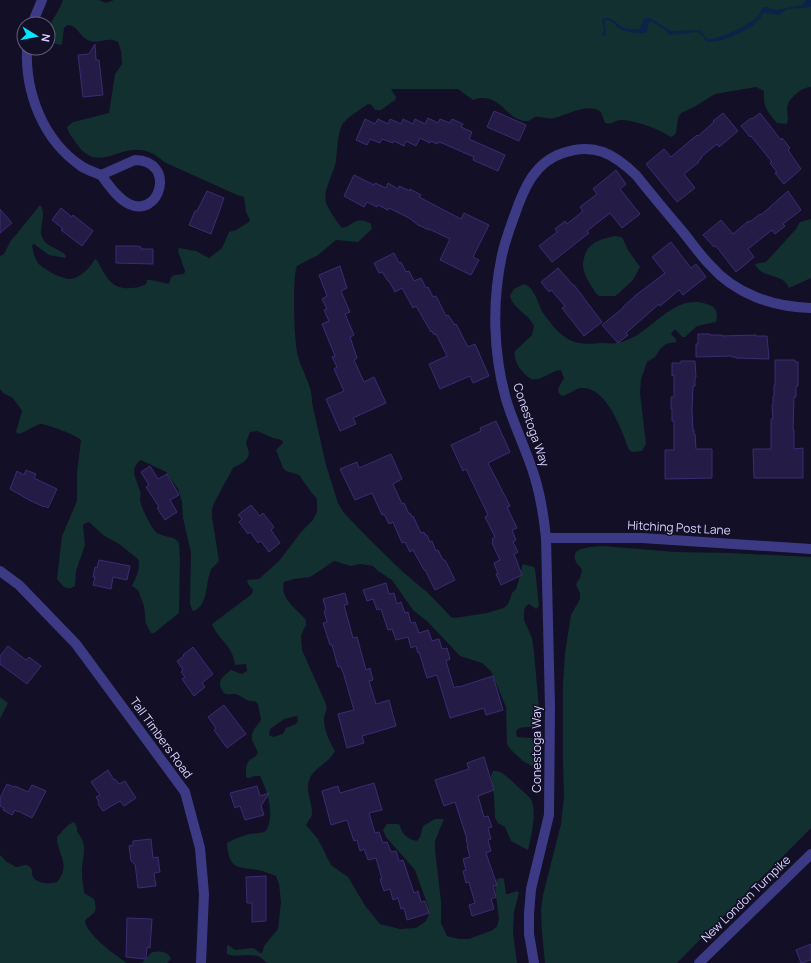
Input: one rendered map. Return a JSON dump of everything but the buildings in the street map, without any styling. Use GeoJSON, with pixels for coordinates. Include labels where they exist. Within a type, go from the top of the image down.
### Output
{"type":"FeatureCollection","features":[{"type":"Feature","properties":{"kind":"street"},"geometry":{"type":"LineString","coordinates":[[35,16],[42,0]]}},
{"type":"Feature","properties":{"kind":"street"},"geometry":{"type":"LineString","coordinates":[[27,56],[28,80],[32,97],[40,118],[64,152],[81,166],[101,175],[120,198],[128,204],[141,206],[153,200],[160,190],[157,171],[152,166],[141,160],[128,162],[101,175]]}},
{"type":"Feature","properties":{"kind":"street","name":"Conestoga Way"},"geometry":{"type":"LineString","coordinates":[[534,963],[529,934],[531,889],[549,815],[550,707],[546,538],[543,510],[535,479],[506,398],[500,371],[495,329],[502,254],[518,204],[532,175],[547,160],[566,152],[582,149],[596,150],[609,154],[622,162],[636,175],[710,266],[726,280],[741,290],[765,301],[787,306],[811,308]]}},
{"type":"Feature","properties":{"kind":"street","name":"Hitching Post Lane"},"geometry":{"type":"LineString","coordinates":[[546,538],[642,538],[811,549]]}},
{"type":"Feature","properties":{"kind":"street","name":"Tall Timbers Road"},"geometry":{"type":"LineString","coordinates":[[0,571],[19,585],[76,644],[185,792],[200,848],[204,894],[201,963]]}},
{"type":"Feature","properties":{"kind":"street","name":"New London Turnpike"},"geometry":{"type":"LineString","coordinates":[[699,963],[811,854]]}},
{"type":"Feature","properties":{"kind":"green space"},"geometry":{"type":"Polygon","coordinates":[[[63,0],[99,0],[106,3],[114,0],[811,0],[811,87],[799,91],[789,101],[787,109],[787,124],[777,123],[766,108],[764,91],[756,87],[715,94],[681,113],[678,118],[676,133],[671,137],[654,128],[635,122],[621,120],[605,123],[601,112],[596,109],[590,108],[578,110],[552,118],[535,117],[530,121],[527,121],[514,117],[490,99],[482,98],[473,100],[458,89],[391,89],[396,97],[395,100],[381,110],[375,110],[372,105],[368,104],[351,116],[342,125],[335,166],[327,186],[325,197],[327,205],[342,228],[356,221],[363,221],[369,223],[372,229],[358,242],[336,240],[318,255],[297,266],[295,272],[295,325],[298,356],[311,391],[312,403],[326,465],[338,503],[344,513],[371,541],[403,572],[428,593],[451,617],[455,618],[487,613],[504,608],[508,604],[512,593],[516,589],[523,564],[534,567],[535,569],[539,606],[536,609],[529,604],[524,610],[524,620],[532,638],[534,652],[539,709],[537,721],[535,727],[524,727],[517,730],[516,733],[517,737],[531,738],[534,740],[536,759],[535,765],[532,766],[523,761],[507,744],[506,707],[491,671],[482,663],[460,656],[428,622],[413,610],[392,580],[373,566],[360,564],[351,566],[334,561],[310,577],[284,582],[283,588],[286,598],[306,620],[306,625],[301,635],[302,650],[326,704],[327,709],[324,720],[325,728],[335,751],[329,759],[312,774],[308,782],[312,815],[306,825],[318,839],[331,865],[348,877],[366,907],[380,924],[400,929],[416,928],[426,921],[429,914],[428,906],[415,870],[386,837],[383,830],[387,824],[398,824],[406,836],[417,841],[420,837],[423,826],[435,819],[444,819],[435,841],[435,850],[441,901],[441,923],[447,936],[459,939],[469,939],[493,930],[497,926],[499,919],[495,887],[497,879],[502,878],[504,879],[506,894],[517,891],[519,893],[514,912],[513,933],[517,963],[268,963],[257,956],[234,956],[227,954],[228,945],[235,950],[252,948],[262,953],[264,946],[278,929],[281,902],[279,884],[276,876],[260,870],[235,865],[232,862],[228,852],[227,843],[249,834],[266,831],[269,825],[270,811],[266,789],[260,776],[249,778],[246,777],[247,764],[258,753],[252,740],[252,734],[261,720],[258,704],[255,701],[248,700],[236,694],[225,694],[220,687],[220,681],[223,676],[231,670],[242,674],[247,671],[246,664],[235,665],[231,652],[212,624],[252,594],[253,590],[248,584],[247,580],[259,579],[280,560],[301,532],[313,520],[317,512],[317,499],[299,475],[286,471],[283,468],[276,450],[283,443],[282,440],[257,431],[250,432],[246,443],[249,453],[248,457],[244,462],[233,468],[212,509],[219,561],[211,570],[206,593],[202,603],[199,608],[194,611],[192,610],[190,603],[191,553],[183,518],[182,502],[178,489],[166,472],[141,460],[135,467],[134,475],[140,492],[140,500],[144,511],[155,531],[161,535],[177,540],[179,543],[179,613],[154,633],[151,633],[146,624],[144,606],[138,590],[132,586],[138,569],[138,559],[119,544],[103,535],[89,522],[83,526],[85,545],[76,571],[75,586],[72,588],[67,588],[57,579],[62,536],[77,501],[77,473],[81,440],[62,430],[41,424],[19,434],[16,432],[22,411],[13,398],[3,393],[0,389],[0,256],[4,254],[10,242],[40,205],[43,213],[41,235],[43,239],[45,242],[66,256],[65,258],[49,255],[34,244],[32,245],[38,263],[49,271],[63,278],[75,278],[85,271],[95,259],[109,280],[118,287],[138,287],[146,284],[147,280],[169,284],[171,277],[184,274],[185,271],[178,251],[179,248],[196,251],[209,258],[222,248],[229,232],[236,230],[250,220],[246,212],[244,197],[164,162],[151,153],[139,150],[127,151],[106,157],[96,158],[86,154],[76,143],[67,127],[73,122],[109,113],[115,74],[122,64],[121,51],[118,42],[114,40],[97,42],[90,41],[74,27],[67,25],[64,28],[62,44],[56,44],[55,16],[63,0]],[[297,716],[284,719],[270,729],[269,735],[273,737],[283,734],[286,728],[296,724],[298,721],[297,716]]]}},
{"type":"Feature","properties":{"kind":"green space"},"geometry":{"type":"Polygon","coordinates":[[[811,219],[811,278],[789,288],[782,279],[765,273],[757,268],[755,264],[766,262],[796,229],[800,222],[811,219]]]}},
{"type":"Feature","properties":{"kind":"green space"},"geometry":{"type":"Polygon","coordinates":[[[615,236],[623,239],[628,250],[640,267],[633,280],[615,296],[599,296],[595,292],[585,274],[583,268],[584,258],[589,248],[596,242],[615,236]]]}},
{"type":"Feature","properties":{"kind":"green space"},"geometry":{"type":"Polygon","coordinates":[[[524,284],[530,288],[543,313],[564,337],[575,342],[587,344],[615,343],[630,339],[674,308],[685,303],[698,302],[712,306],[715,309],[717,316],[716,322],[697,326],[685,337],[682,337],[676,330],[674,330],[671,334],[676,339],[676,342],[666,344],[660,349],[655,357],[647,362],[641,379],[640,393],[646,444],[642,451],[632,452],[629,450],[618,422],[606,402],[599,395],[591,390],[582,388],[562,396],[558,390],[564,378],[561,370],[539,379],[531,379],[524,374],[519,367],[515,359],[515,351],[532,335],[534,326],[529,318],[514,304],[510,296],[514,289],[524,284]]]}},
{"type":"Feature","properties":{"kind":"green space"},"geometry":{"type":"Polygon","coordinates":[[[603,546],[675,552],[811,557],[811,828],[677,963],[545,963],[541,909],[543,895],[561,824],[564,796],[563,684],[565,653],[571,615],[580,599],[580,593],[576,585],[582,570],[577,564],[575,555],[580,549],[603,546]]]}},
{"type":"Feature","properties":{"kind":"green space"},"geometry":{"type":"Polygon","coordinates":[[[0,697],[8,703],[0,719],[0,697]]]}},
{"type":"Feature","properties":{"kind":"green space"},"geometry":{"type":"Polygon","coordinates":[[[493,771],[501,772],[530,798],[534,816],[528,850],[511,841],[505,827],[498,823],[495,818],[491,776],[493,771]]]}},
{"type":"Feature","properties":{"kind":"green space"},"geometry":{"type":"Polygon","coordinates":[[[74,822],[84,848],[82,874],[84,893],[94,899],[96,908],[85,921],[91,932],[102,944],[127,963],[0,963],[0,855],[7,862],[16,867],[27,865],[30,867],[34,878],[40,882],[57,882],[61,876],[64,865],[57,837],[68,825],[74,822]]]}},
{"type":"Feature","properties":{"kind":"green space"},"geometry":{"type":"Polygon","coordinates":[[[152,952],[166,953],[171,959],[167,963],[142,963],[152,952]]]}},
{"type":"Feature","properties":{"kind":"water"},"geometry":{"type":"Polygon","coordinates":[[[806,0],[811,0],[811,7],[788,9],[779,15],[764,13],[750,28],[723,40],[711,42],[706,41],[702,35],[697,32],[669,35],[664,29],[652,22],[649,22],[647,32],[645,33],[631,32],[622,30],[609,20],[605,20],[606,33],[603,36],[602,35],[604,31],[602,20],[605,18],[614,20],[625,28],[639,29],[645,18],[650,18],[671,31],[700,30],[706,38],[716,38],[752,21],[758,16],[763,7],[776,10],[802,5],[806,0]]]}}]}
